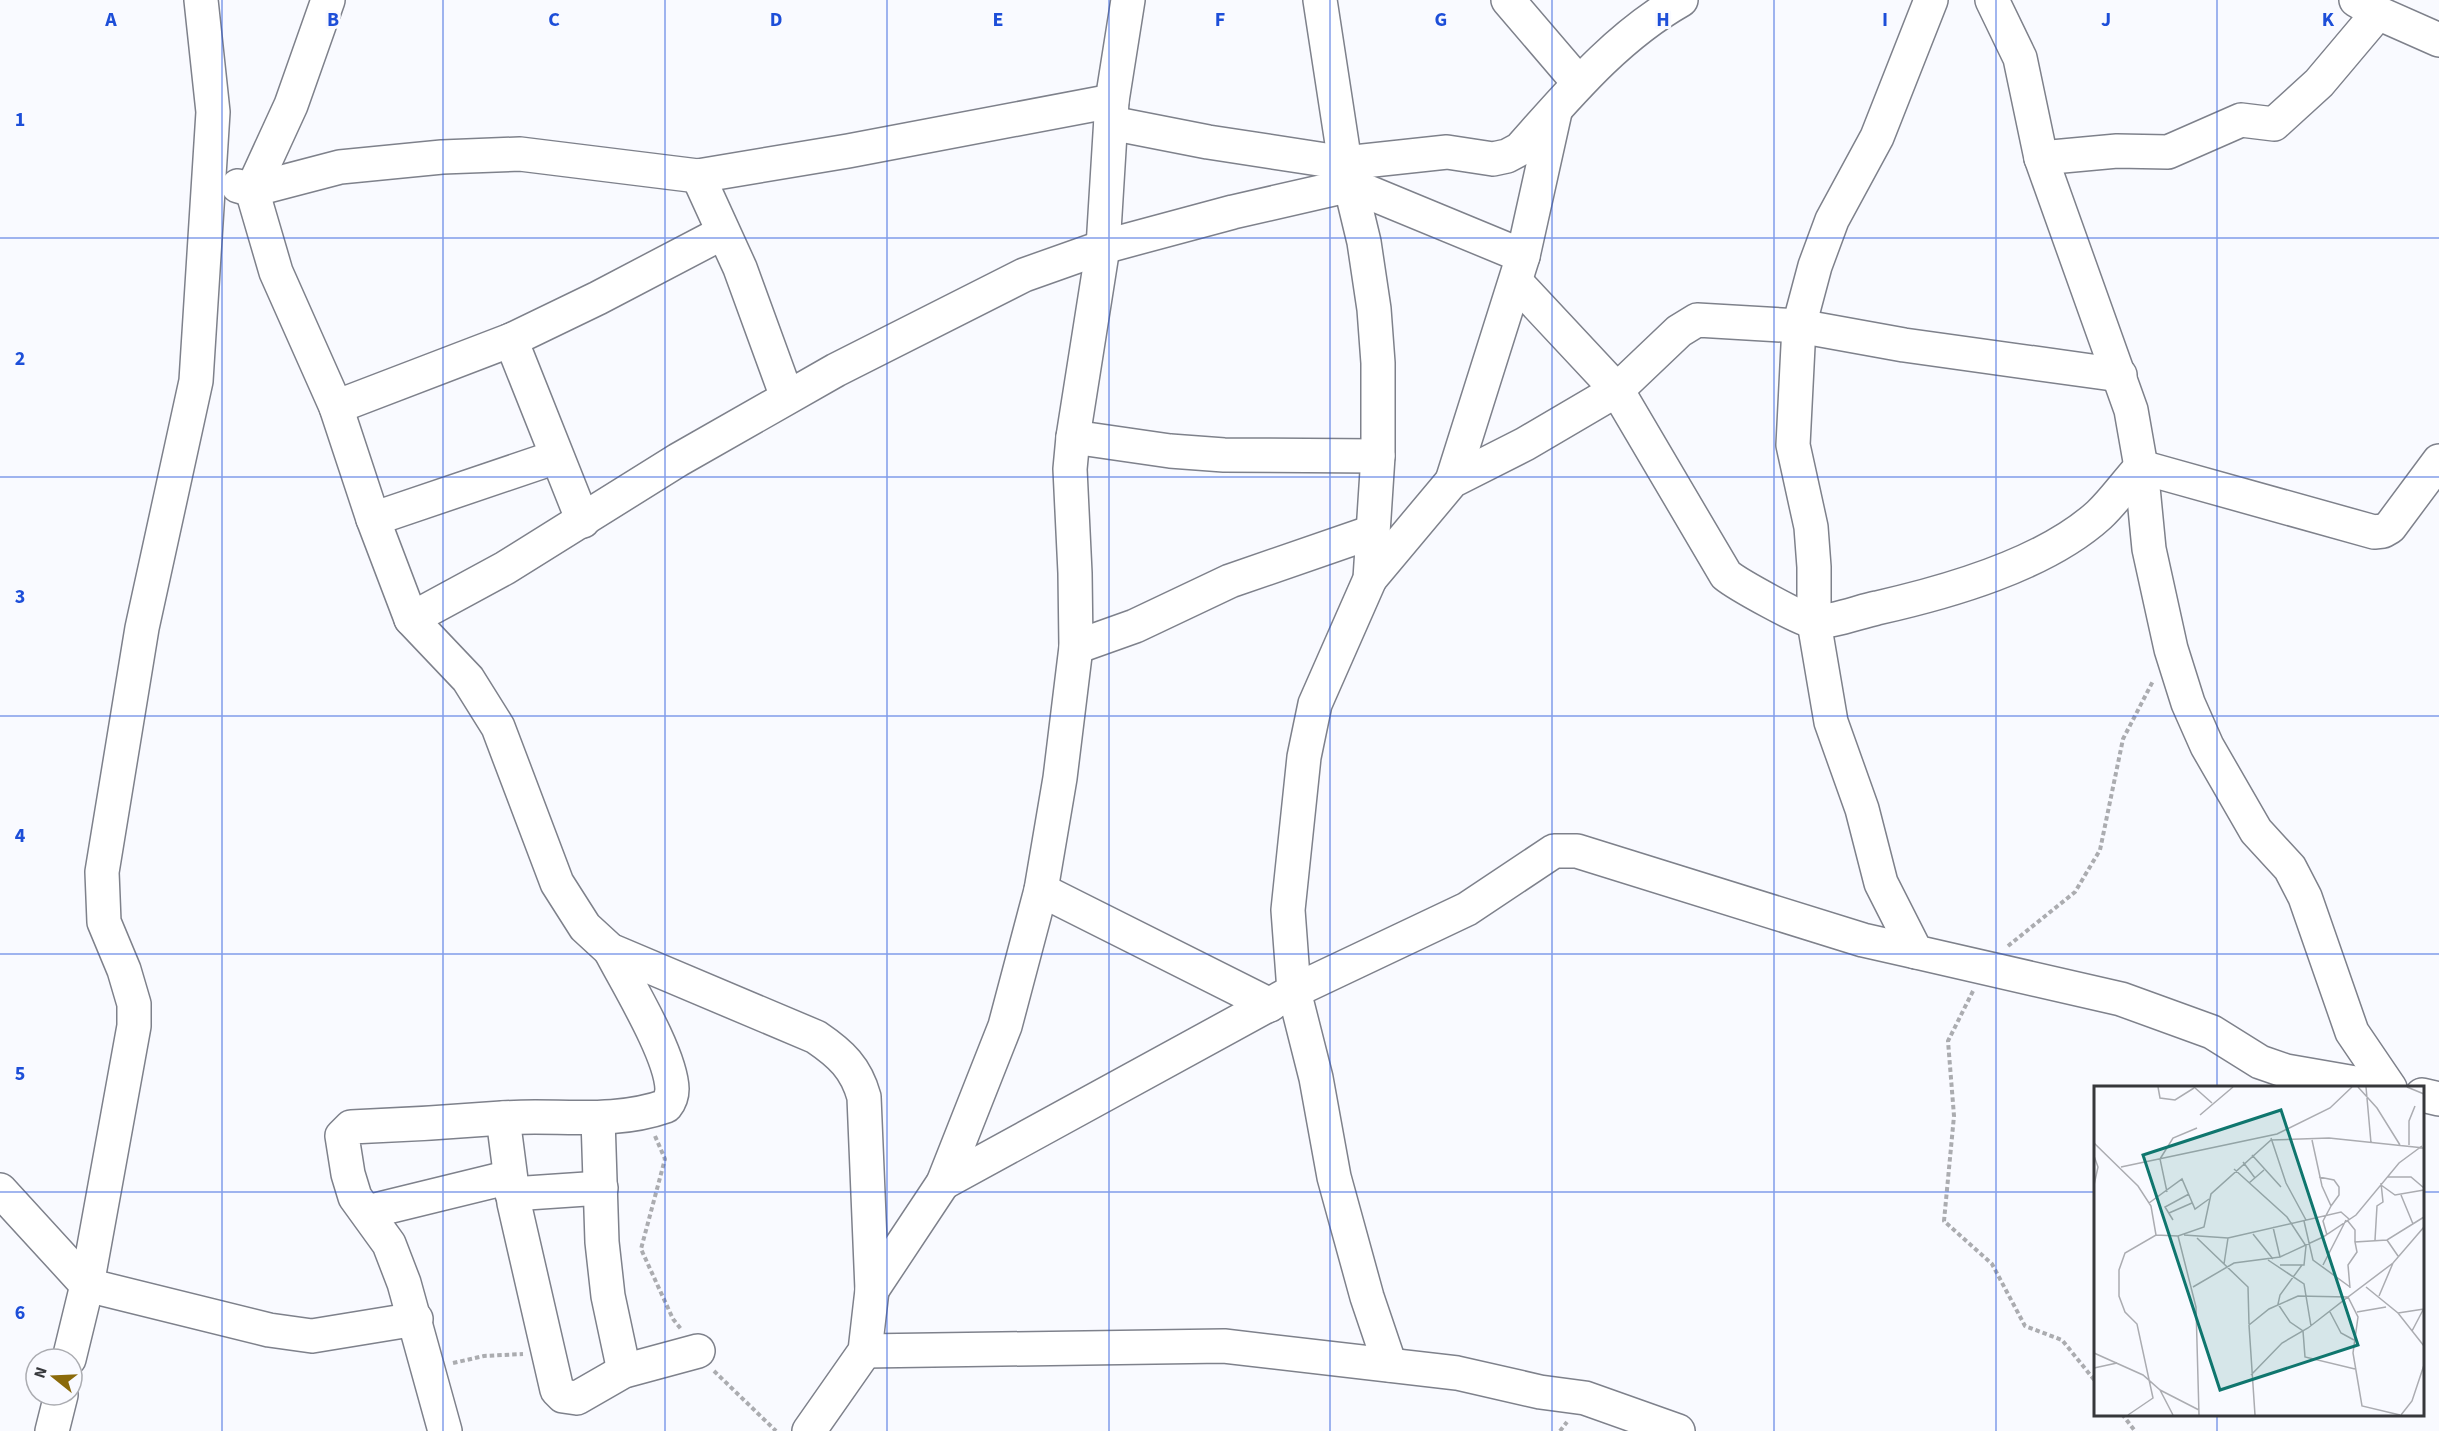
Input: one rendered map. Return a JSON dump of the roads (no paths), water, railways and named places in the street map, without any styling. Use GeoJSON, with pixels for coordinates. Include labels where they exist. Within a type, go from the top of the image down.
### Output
{"type":"FeatureCollection","features":[{"type":"Feature","properties":{"kind":"street"},"geometry":{"type":"LineString","coordinates":[[72,1347],[87,1285],[134,1026],[134,1004],[124,970],[104,922],[102,872],[142,628],[196,381],[201,270],[210,180],[213,112],[201,0]]}},
{"type":"Feature","properties":{"kind":"street"},"geometry":{"type":"LineString","coordinates":[[328,0],[291,105],[252,190],[266,242],[284,291],[336,407],[373,519],[411,618],[468,679],[498,727],[557,883],[585,927],[610,950],[816,1037],[840,1053],[858,1076],[864,1097],[872,1290],[865,1351],[809,1431]]}},
{"type":"Feature","properties":{"kind":"street"},"geometry":{"type":"LineString","coordinates":[[872,1290],[943,1183],[1005,1026],[1041,890],[1060,778],[1076,647],[1070,469],[1073,437],[1103,248],[1111,112],[1128,0]]}},
{"type":"Feature","properties":{"kind":"street"},"geometry":{"type":"LineString","coordinates":[[1320,0],[1348,174],[1364,242],[1374,309],[1378,363],[1378,456],[1370,579]]}},
{"type":"Feature","properties":{"kind":"street"},"geometry":{"type":"LineString","coordinates":[[1508,0],[1579,83]]}},
{"type":"Feature","properties":{"kind":"street"},"geometry":{"type":"LineString","coordinates":[[411,618],[583,522],[678,460],[787,397],[1024,274],[1103,248],[1233,213],[1348,174],[1447,152],[1493,159],[1507,156],[1520,149],[1579,83],[1650,17],[1680,0]]}},
{"type":"Feature","properties":{"kind":"street"},"geometry":{"type":"LineString","coordinates":[[1916,952],[1881,883],[1862,809],[1831,722],[1814,622],[1811,527],[1793,445],[1799,326],[1824,240],[1876,137],[1931,0]]}},
{"type":"Feature","properties":{"kind":"street"},"geometry":{"type":"LineString","coordinates":[[1992,0],[2020,58],[2041,158],[2131,410],[2141,467],[2149,549],[2170,649],[2188,704],[2207,746],[2256,831],[2290,867],[2312,916],[2352,1032],[2389,1086]]}},
{"type":"Feature","properties":{"kind":"street"},"geometry":{"type":"LineString","coordinates":[[2041,158],[2108,151],[2168,152],[2241,120],[2274,124],[2319,83],[2367,7],[2439,40]]}},
{"type":"Feature","properties":{"kind":"street"},"geometry":{"type":"LineString","coordinates":[[1390,1365],[1367,1297],[1334,1177],[1316,1078],[1282,998],[1288,910],[1304,757],[1315,704],[1370,579],[1452,481],[1520,269],[1556,109]]}},
{"type":"Feature","properties":{"kind":"street"},"geometry":{"type":"LineString","coordinates":[[210,180],[252,190],[340,167],[442,157],[520,154],[698,176],[1111,112],[1208,142],[1348,174],[1520,269],[1617,390],[1726,575],[1739,585],[1814,622],[1924,598],[1974,582],[2018,564],[2053,546],[2098,515],[2141,467]]}},
{"type":"Feature","properties":{"kind":"street"},"geometry":{"type":"LineString","coordinates":[[698,176],[722,233],[740,268],[787,397]]}},
{"type":"Feature","properties":{"kind":"street"},"geometry":{"type":"LineString","coordinates":[[336,407],[411,381],[511,340],[598,298],[722,233]]}},
{"type":"Feature","properties":{"kind":"street"},"geometry":{"type":"LineString","coordinates":[[1452,481],[1525,444],[1617,390],[1679,332],[1697,320],[1799,326],[1927,349],[2120,375]]}},
{"type":"Feature","properties":{"kind":"street"},"geometry":{"type":"LineString","coordinates":[[511,340],[583,522]]}},
{"type":"Feature","properties":{"kind":"street"},"geometry":{"type":"LineString","coordinates":[[1073,437],[1170,451],[1224,455],[1378,456]]}},
{"type":"Feature","properties":{"kind":"street"},"geometry":{"type":"LineString","coordinates":[[373,519],[556,458]]}},
{"type":"Feature","properties":{"kind":"street"},"geometry":{"type":"LineString","coordinates":[[2141,467],[2374,532],[2383,531],[2390,526],[2439,461]]}},
{"type":"Feature","properties":{"kind":"street"},"geometry":{"type":"LineString","coordinates":[[1076,647],[1135,626],[1230,581],[1372,532]]}},
{"type":"Feature","properties":{"kind":"street"},"geometry":{"type":"LineString","coordinates":[[943,1183],[1282,998],[1467,909],[1554,850],[1562,849],[1863,940],[2121,999],[2212,1032],[2260,1062],[2286,1071],[2372,1086]]}},
{"type":"Feature","properties":{"kind":"street"},"geometry":{"type":"LineString","coordinates":[[1041,890],[1282,998]]}},
{"type":"Feature","properties":{"kind":"street"},"geometry":{"type":"LineString","coordinates":[[445,1431],[416,1319],[389,1244],[355,1197],[342,1144],[345,1131],[351,1127],[472,1122],[503,1118],[598,1119],[646,1113],[666,1106],[672,1094],[672,1086],[659,1044],[610,950]]}},
{"type":"Feature","properties":{"kind":"street"},"geometry":{"type":"LineString","coordinates":[[2424,1095],[2439,1099]]}},
{"type":"Feature","properties":{"kind":"street"},"geometry":{"type":"LineString","coordinates":[[503,1118],[511,1186],[557,1390],[563,1396],[577,1398],[624,1371],[698,1351]]}},
{"type":"Feature","properties":{"kind":"street"},"geometry":{"type":"LineString","coordinates":[[598,1119],[602,1242],[608,1296],[624,1371]]}},
{"type":"Feature","properties":{"kind":"street"},"geometry":{"type":"LineString","coordinates":[[367,1212],[511,1186],[601,1188]]}},
{"type":"Feature","properties":{"kind":"street"},"geometry":{"type":"LineString","coordinates":[[0,1190],[87,1285],[269,1330],[312,1335],[416,1319]]}},
{"type":"Feature","properties":{"kind":"street"},"geometry":{"type":"LineString","coordinates":[[865,1351],[1224,1346],[1456,1373],[1540,1392],[1585,1398],[1678,1431]]}},
{"type":"Feature","properties":{"kind":"street"},"geometry":{"type":"LineString","coordinates":[[52,1431],[57,1407]]}}]}
